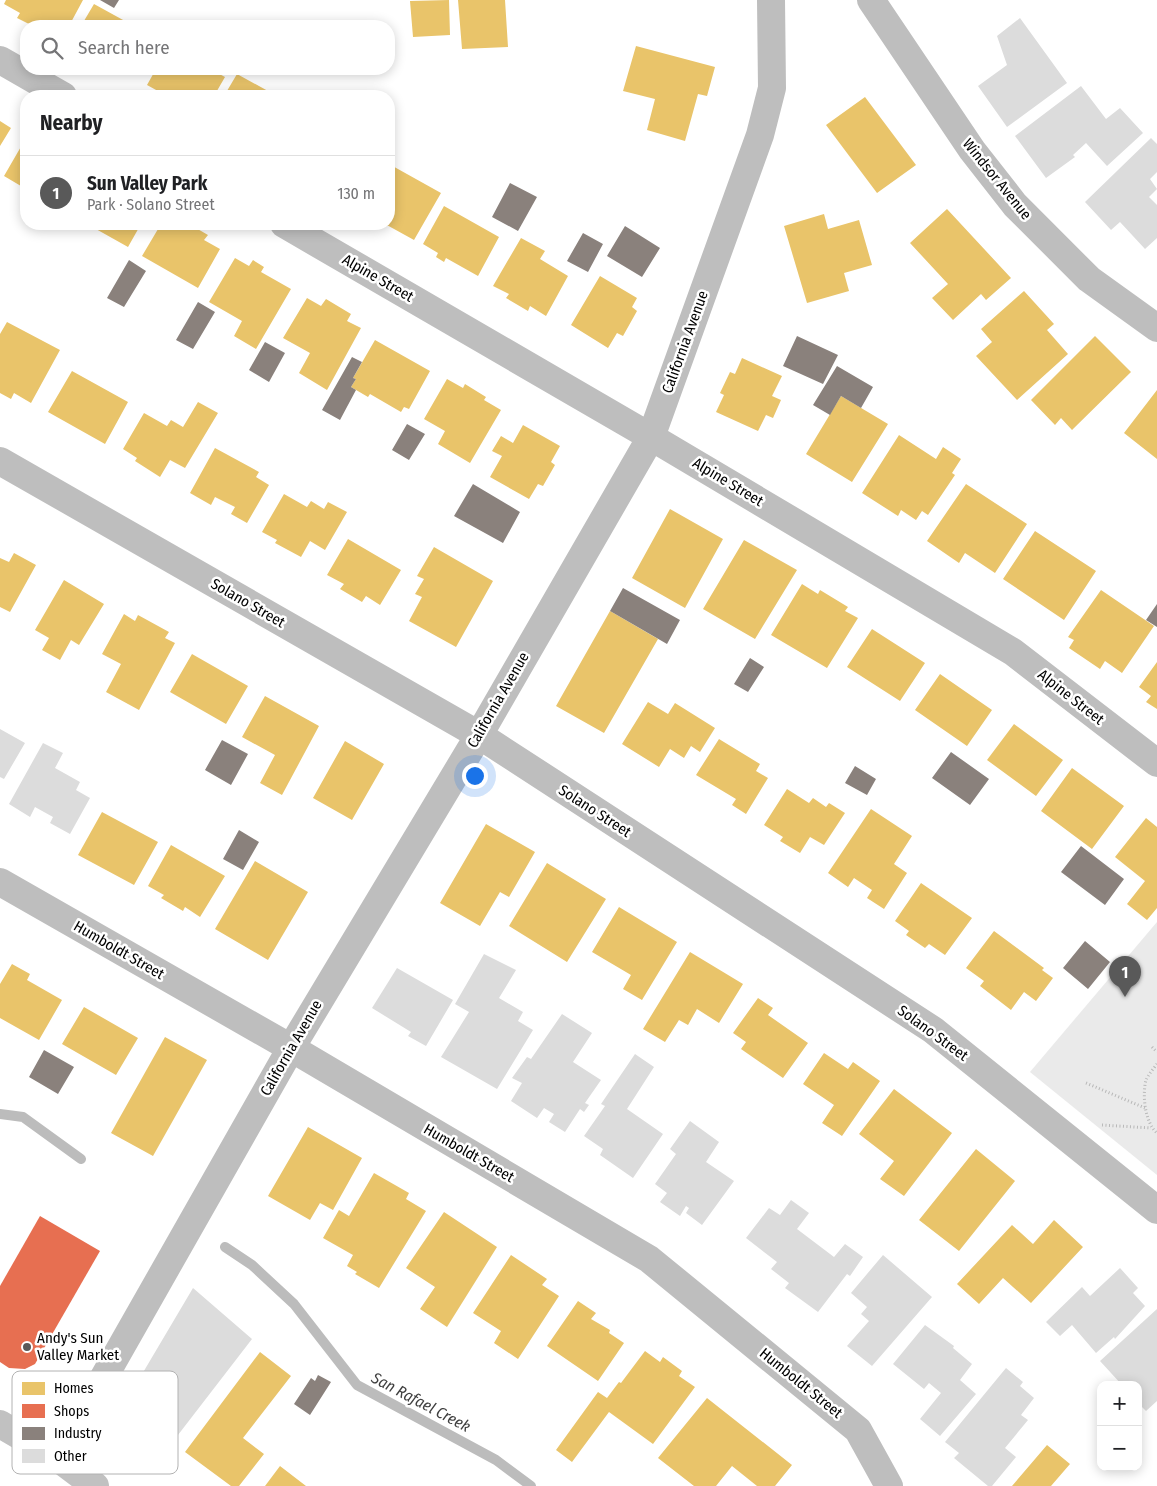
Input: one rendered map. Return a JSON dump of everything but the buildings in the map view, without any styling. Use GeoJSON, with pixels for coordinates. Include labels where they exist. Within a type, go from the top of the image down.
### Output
{"type":"FeatureCollection","features":[{"type":"Feature","properties":{"kind":"street","name":"Windsor Avenue"},"geometry":{"type":"LineString","coordinates":[[871,0],[972,150],[1015,205],[1089,279],[1157,328]]}},
{"type":"Feature","properties":{"kind":"street","name":"California Avenue"},"geometry":{"type":"LineString","coordinates":[[107,1371],[291,1048],[479,735],[651,436],[762,125],[772,88],[771,3]]}},
{"type":"Feature","properties":{"kind":"street"},"geometry":{"type":"LineString","coordinates":[[0,60],[20,71]]}},
{"type":"Feature","properties":{"kind":"street"},"geometry":{"type":"LineString","coordinates":[[26,75],[52,90]]}},
{"type":"Feature","properties":{"kind":"street","name":"Alpine Street"},"geometry":{"type":"LineString","coordinates":[[294,230],[651,436],[1013,652],[1157,763]]}},
{"type":"Feature","properties":{"kind":"street","name":"Solano Street"},"geometry":{"type":"LineString","coordinates":[[0,461],[479,735],[933,1030],[1157,1210]]}},
{"type":"Feature","properties":{"kind":"street","name":"Humboldt Street"},"geometry":{"type":"LineString","coordinates":[[0,882],[291,1048],[649,1259],[858,1430],[889,1486]]}},
{"type":"Feature","properties":{"kind":"street"},"geometry":{"type":"LineString","coordinates":[[0,1424],[12,1431]]}},
{"type":"Feature","properties":{"kind":"street"},"geometry":{"type":"LineString","coordinates":[[79,1474],[95,1486]]}},
{"type":"Feature","properties":{"kind":"path"},"geometry":{"type":"LineString","coordinates":[[1152,1048],[1157,1052]]}},
{"type":"Feature","properties":{"kind":"path"},"geometry":{"type":"LineString","coordinates":[[1157,1064],[1146,1080],[1146,1108],[1151,1128],[1157,1133]]}},
{"type":"Feature","properties":{"kind":"path"},"geometry":{"type":"LineString","coordinates":[[1086,1083],[1146,1108]]}},
{"type":"Feature","properties":{"kind":"shaded area"},"geometry":{"type":"Polygon","coordinates":[[[1157,922],[1157,1175],[1030,1072],[1157,922]]]}},
{"type":"Feature","properties":{"kind":"waterway","name":"San Rafael Creek"},"geometry":{"type":"LineString","coordinates":[[0,1114],[23,1117],[81,1159]]}},
{"type":"Feature","properties":{"kind":"waterway","name":"San Rafael Creek"},"geometry":{"type":"LineString","coordinates":[[225,1247],[252,1265],[294,1304],[357,1385],[496,1460],[531,1486]]}},
{"type":"Feature","properties":{"kind":"place","name":"Sun Valley Park"},"geometry":{"type":"Point","coordinates":[1125,997]}},
{"type":"Feature","properties":{"kind":"place","name":"Andy's Sun Valley Market"},"geometry":{"type":"Point","coordinates":[27,1347]}}]}
